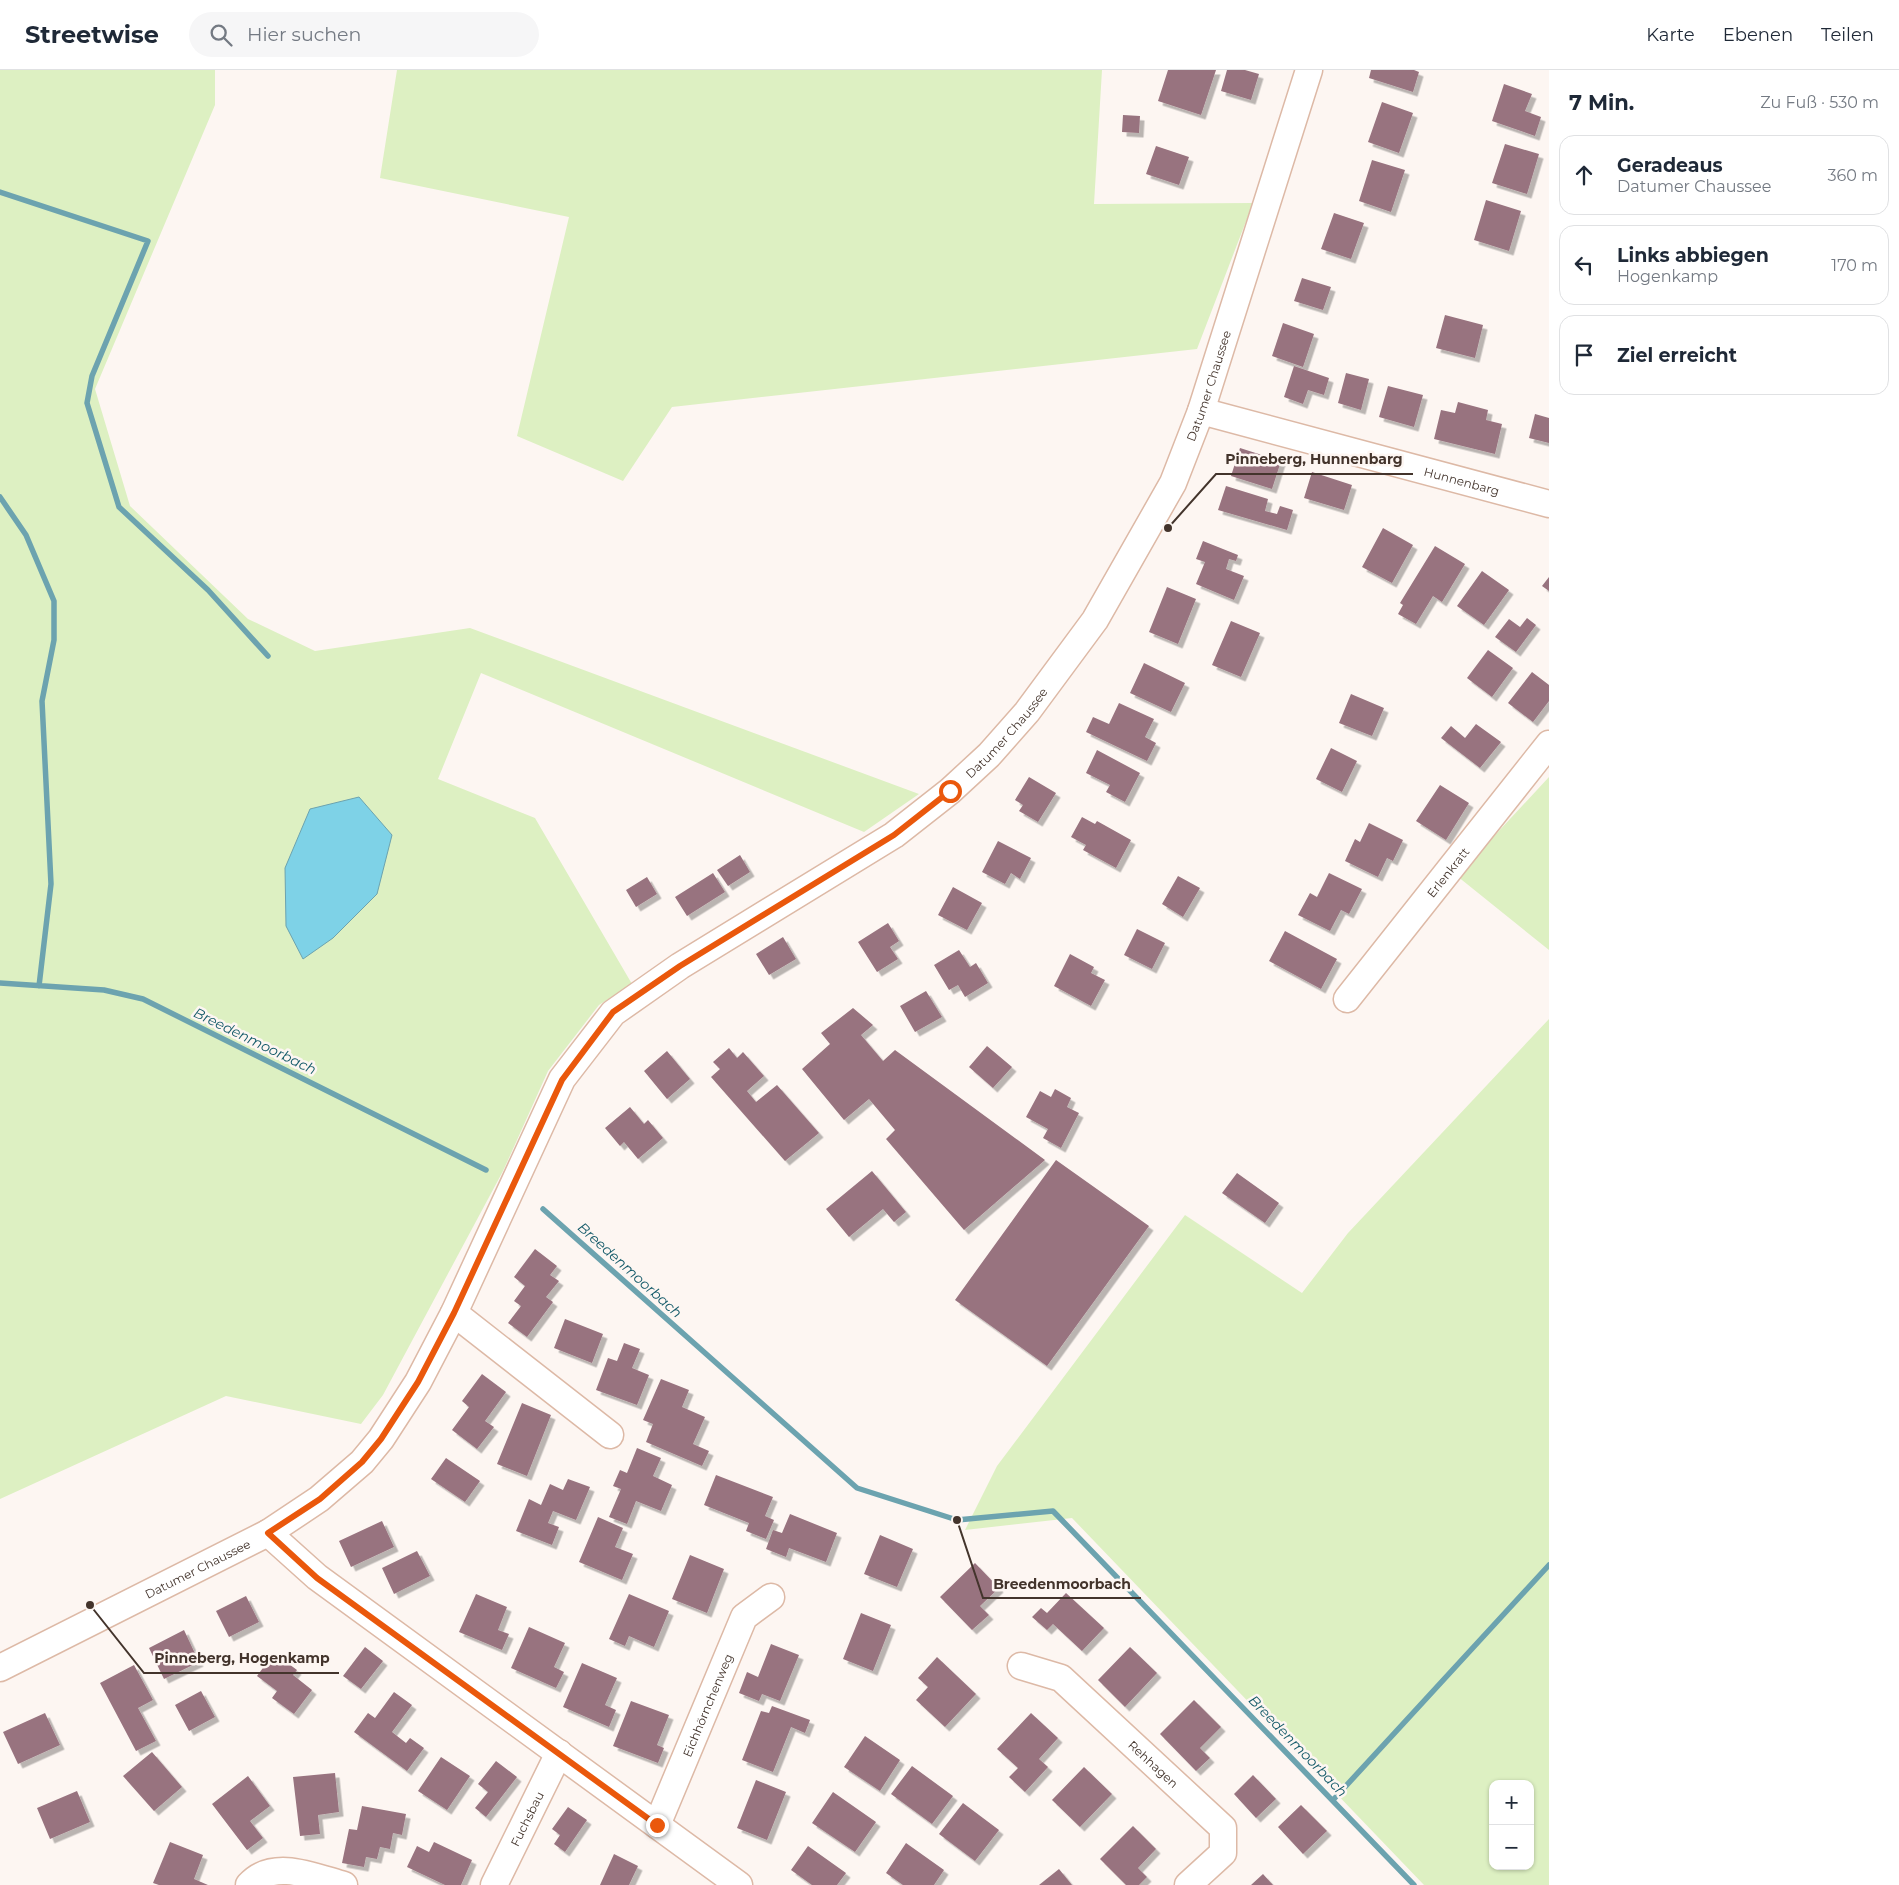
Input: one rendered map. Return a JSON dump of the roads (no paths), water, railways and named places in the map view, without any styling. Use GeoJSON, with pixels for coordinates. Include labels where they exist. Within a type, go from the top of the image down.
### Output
{"type":"FeatureCollection","features":[{"type":"Feature","properties":{"kind":"street","name":"Datumer Chaussee"},"geometry":{"type":"LineString","coordinates":[[0,1668],[268,1533],[320,1499],[362,1462],[381,1439],[418,1382],[454,1313],[562,1080],[613,1012],[680,966],[894,835],[950,791],[989,755],[1028,712],[1095,620],[1173,483],[1201,411],[1309,70]]}},
{"type":"Feature","properties":{"kind":"street","name":"Hunnenbarg"},"geometry":{"type":"LineString","coordinates":[[1201,411],[1549,504]]}},
{"type":"Feature","properties":{"kind":"street","name":"Erlenkratt"},"geometry":{"type":"LineString","coordinates":[[1347,999],[1549,744]]}},
{"type":"Feature","properties":{"kind":"street"},"geometry":{"type":"LineString","coordinates":[[454,1313],[610,1435]]}},
{"type":"Feature","properties":{"kind":"street"},"geometry":{"type":"LineString","coordinates":[[268,1533],[317,1578],[739,1885]]}},
{"type":"Feature","properties":{"kind":"street","name":"Eichhörnchenweg"},"geometry":{"type":"LineString","coordinates":[[657,1825],[744,1617],[771,1597]]}},
{"type":"Feature","properties":{"kind":"street","name":"Rehhagen"},"geometry":{"type":"LineString","coordinates":[[1021,1666],[1061,1678],[1222,1828],[1223,1853],[1188,1885]]}},
{"type":"Feature","properties":{"kind":"street","name":"Fuchsbau"},"geometry":{"type":"LineString","coordinates":[[494,1885],[559,1753]]}},
{"type":"Feature","properties":{"kind":"street"},"geometry":{"type":"LineString","coordinates":[[249,1885],[254,1879],[271,1871],[292,1872],[344,1885]]}},
{"type":"Feature","properties":{"kind":"water"},"geometry":{"type":"Polygon","coordinates":[[[359,797],[392,835],[377,894],[333,938],[303,959],[286,926],[285,868],[310,809],[359,797]]]}},
{"type":"Feature","properties":{"kind":"waterway"},"geometry":{"type":"LineString","coordinates":[[0,192],[148,241],[92,376],[87,403],[119,507],[208,590],[268,656]]}},
{"type":"Feature","properties":{"kind":"waterway"},"geometry":{"type":"LineString","coordinates":[[0,497],[26,535],[54,601],[54,640],[42,701],[51,884],[39,986]]}},
{"type":"Feature","properties":{"kind":"waterway","name":"Breedenmoorbach"},"geometry":{"type":"LineString","coordinates":[[0,983],[104,990],[143,999],[486,1170]]}},
{"type":"Feature","properties":{"kind":"waterway","name":"Breedenmoorbach"},"geometry":{"type":"LineString","coordinates":[[543,1209],[857,1488],[957,1520],[1053,1511],[1414,1885]]}},
{"type":"Feature","properties":{"kind":"waterway"},"geometry":{"type":"LineString","coordinates":[[1333,1800],[1549,1565]]}},
{"type":"Feature","properties":{"kind":"place","name":"Pinneberg, Hunnenbarg"},"geometry":{"type":"Point","coordinates":[1168,528]}},
{"type":"Feature","properties":{"kind":"place","name":"Breedenmoorbach"},"geometry":{"type":"Point","coordinates":[957,1520]}},
{"type":"Feature","properties":{"kind":"place","name":"Pinneberg, Hogenkamp"},"geometry":{"type":"Point","coordinates":[90,1605]}}]}
